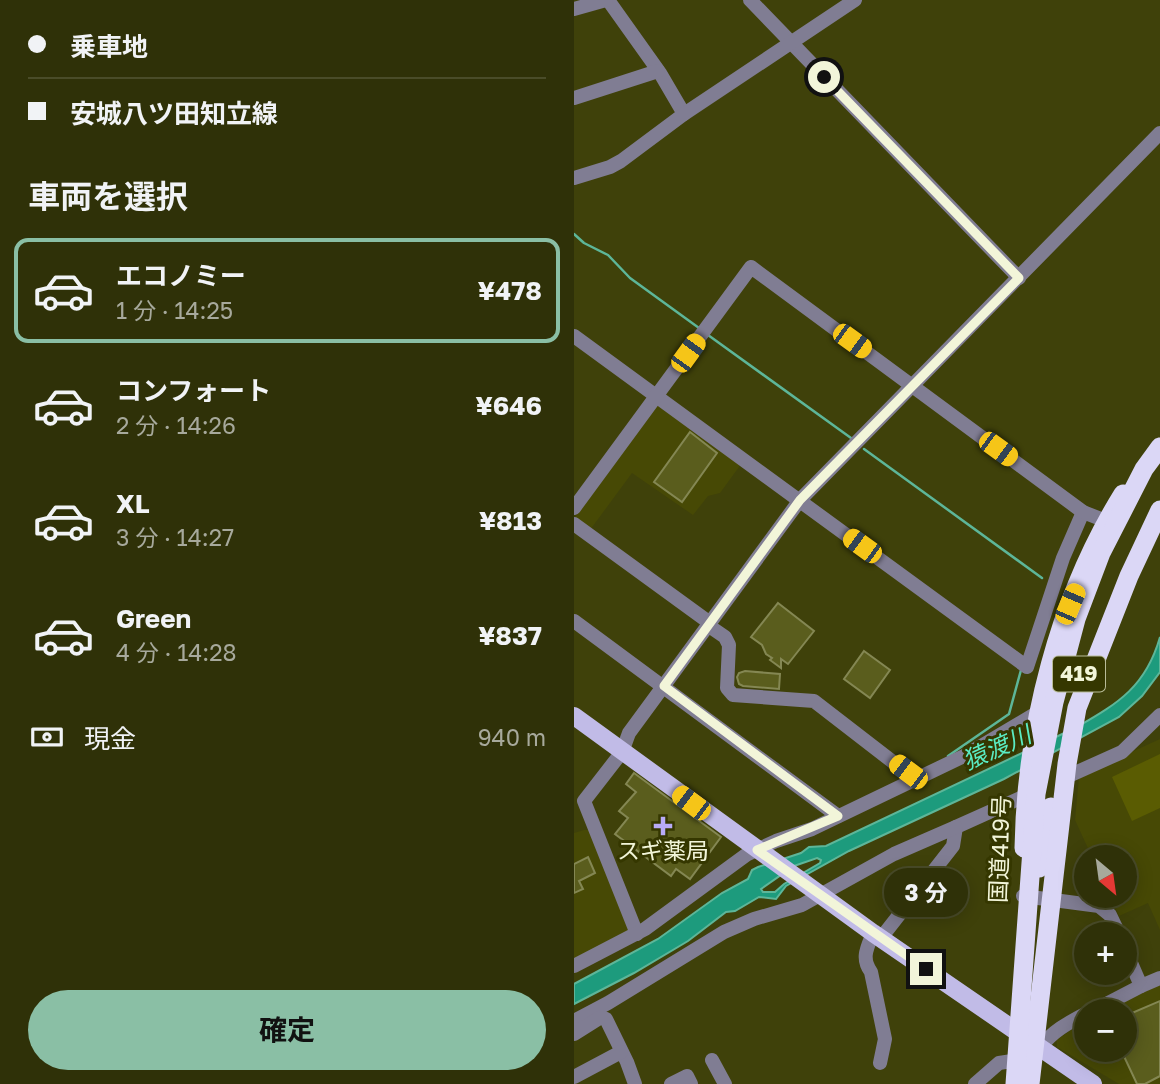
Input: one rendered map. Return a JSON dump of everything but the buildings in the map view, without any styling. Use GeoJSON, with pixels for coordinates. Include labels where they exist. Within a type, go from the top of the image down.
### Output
{"type":"FeatureCollection","features":[{"type":"Feature","properties":{"kind":"highway","name":"国道419号"},"geometry":{"type":"LineString","coordinates":[[1010,1084],[1023,895],[1025,796],[1051,659],[1066,615],[1106,521],[1160,433]]}},
{"type":"Feature","properties":{"kind":"highway","name":"419"},"geometry":{"type":"LineString","coordinates":[[1015,1084],[1036,794],[1054,702],[1076,619],[1101,553],[1144,469],[1160,447]]}},
{"type":"Feature","properties":{"kind":"highway","name":"419"},"geometry":{"type":"LineString","coordinates":[[1022,1084],[1039,868],[1056,734],[1074,658],[1105,568],[1160,467]]}},
{"type":"Feature","properties":{"kind":"highway","name":"419"},"geometry":{"type":"LineString","coordinates":[[1039,868],[1067,721],[1082,662],[1097,619],[1127,550],[1160,495]]}},
{"type":"Feature","properties":{"kind":"highway","name":"419"},"geometry":{"type":"LineString","coordinates":[[1030,1084],[1038,1044],[1067,771],[1077,708],[1129,576],[1160,510]]}},
{"type":"Feature","properties":{"kind":"main road"},"geometry":{"type":"LineString","coordinates":[[574,716],[877,936],[1093,1084]]}},
{"type":"Feature","properties":{"kind":"street"},"geometry":{"type":"LineString","coordinates":[[574,9],[607,0],[658,71],[684,114]]}},
{"type":"Feature","properties":{"kind":"street"},"geometry":{"type":"LineString","coordinates":[[750,0],[1019,278]]}},
{"type":"Feature","properties":{"kind":"street"},"geometry":{"type":"LineString","coordinates":[[574,178],[621,161],[684,114],[855,0]]}},
{"type":"Feature","properties":{"kind":"street"},"geometry":{"type":"LineString","coordinates":[[574,98],[658,71]]}},
{"type":"Feature","properties":{"kind":"street"},"geometry":{"type":"LineString","coordinates":[[637,934],[584,801],[622,751],[629,733],[800,500],[1160,133]]}},
{"type":"Feature","properties":{"kind":"street"},"geometry":{"type":"LineString","coordinates":[[574,508],[751,267],[1083,512],[1106,521]]}},
{"type":"Feature","properties":{"kind":"street"},"geometry":{"type":"LineString","coordinates":[[574,336],[1027,667],[1063,558],[1083,512]]}},
{"type":"Feature","properties":{"kind":"street"},"geometry":{"type":"LineString","coordinates":[[574,524],[725,637],[729,645],[727,688],[733,695],[814,701],[915,779]]}},
{"type":"Feature","properties":{"kind":"street"},"geometry":{"type":"LineString","coordinates":[[574,621],[838,816]]}},
{"type":"Feature","properties":{"kind":"street"},"geometry":{"type":"LineString","coordinates":[[1067,771],[1122,752],[1160,715]]}},
{"type":"Feature","properties":{"kind":"street"},"geometry":{"type":"LineString","coordinates":[[574,966],[637,934],[746,855],[838,816],[1039,717]]}},
{"type":"Feature","properties":{"kind":"street"},"geometry":{"type":"LineString","coordinates":[[574,1021],[724,932],[754,919],[802,905],[819,893],[894,854],[1025,796]]}},
{"type":"Feature","properties":{"kind":"street"},"geometry":{"type":"LineString","coordinates":[[880,1063],[885,1039],[872,972],[866,964],[865,956],[877,936],[953,846],[956,827]]}},
{"type":"Feature","properties":{"kind":"street"},"geometry":{"type":"LineString","coordinates":[[1023,895],[1099,906],[1110,915],[1113,922]]}},
{"type":"Feature","properties":{"kind":"street"},"geometry":{"type":"LineString","coordinates":[[1137,977],[1141,986]]}},
{"type":"Feature","properties":{"kind":"street"},"geometry":{"type":"LineString","coordinates":[[1115,999],[1160,978]]}},
{"type":"Feature","properties":{"kind":"street"},"geometry":{"type":"LineString","coordinates":[[574,1034],[601,1017],[606,1019],[635,1084]]}},
{"type":"Feature","properties":{"kind":"street"},"geometry":{"type":"LineString","coordinates":[[1038,1044],[1074,1020]]}},
{"type":"Feature","properties":{"kind":"street"},"geometry":{"type":"LineString","coordinates":[[574,1077],[621,1052]]}},
{"type":"Feature","properties":{"kind":"street"},"geometry":{"type":"LineString","coordinates":[[712,1060],[725,1084]]}},
{"type":"Feature","properties":{"kind":"street"},"geometry":{"type":"LineString","coordinates":[[975,1084],[999,1063],[1012,1060]]}},
{"type":"Feature","properties":{"kind":"street"},"geometry":{"type":"LineString","coordinates":[[671,1084],[687,1076],[691,1084]]}},
{"type":"Feature","properties":{"kind":"shaded area"},"geometry":{"type":"Polygon","coordinates":[[[659,404],[739,461],[739,467],[720,493],[708,496],[693,515],[632,473],[590,530],[576,521],[576,516],[655,405],[659,404]]]}},
{"type":"Feature","properties":{"kind":"shaded area"},"geometry":{"type":"Polygon","coordinates":[[[1160,739],[1160,930],[1148,903],[1138,907],[1138,845],[1086,845],[1075,820],[1079,776],[1160,739]]]}},
{"type":"Feature","properties":{"kind":"shaded area"},"geometry":{"type":"Polygon","coordinates":[[[1160,754],[1160,808],[1132,821],[1112,777],[1160,754]]]}},
{"type":"Feature","properties":{"kind":"shaded area"},"geometry":{"type":"Polygon","coordinates":[[[589,830],[630,933],[574,961],[574,833],[589,830]]]}},
{"type":"Feature","properties":{"kind":"shaded area"},"geometry":{"type":"Polygon","coordinates":[[[1115,908],[1137,908],[1119,916],[1115,908]]]}},
{"type":"Feature","properties":{"kind":"shaded area"},"geometry":{"type":"Polygon","coordinates":[[[1160,985],[1160,1084],[1119,1084],[1082,1062],[1137,1062],[1137,999],[1128,999],[1160,985]]]}},
{"type":"Feature","properties":{"kind":"shaded area"},"geometry":{"type":"Polygon","coordinates":[[[1074,1028],[1074,1057],[1057,1047],[1057,1040],[1074,1028]]]}},
{"type":"Feature","properties":{"kind":"water"},"geometry":{"type":"Polygon","coordinates":[[[1160,637],[1160,672],[1142,696],[1119,717],[1004,779],[849,851],[786,886],[776,899],[759,897],[735,911],[726,912],[688,941],[574,1004],[574,984],[658,939],[722,893],[748,879],[752,870],[801,853],[809,847],[826,846],[1092,718],[1118,701],[1139,681],[1160,637]],[[817,858],[794,866],[761,889],[763,892],[775,892],[821,860],[817,858]]]}},
{"type":"Feature","properties":{"kind":"waterway"},"geometry":{"type":"LineString","coordinates":[[574,234],[584,243],[608,255],[630,278],[699,328]]}},
{"type":"Feature","properties":{"kind":"waterway"},"geometry":{"type":"LineString","coordinates":[[708,335],[851,438]]}},
{"type":"Feature","properties":{"kind":"waterway"},"geometry":{"type":"LineString","coordinates":[[864,449],[1042,578]]}},
{"type":"Feature","properties":{"kind":"waterway","name":"猿渡川"},"geometry":{"type":"LineString","coordinates":[[948,756],[1009,714],[1021,670]]}},
{"type":"Feature","properties":{"kind":"place","name":"スギ薬局"},"geometry":{"type":"Point","coordinates":[663,826]}},
{"type":"Feature","properties":{"kind":"route"},"geometry":{"type":"LineString","coordinates":[[824,77],[1019,278],[800,500],[664,686],[838,816],[757,850],[926,969]]}}]}
